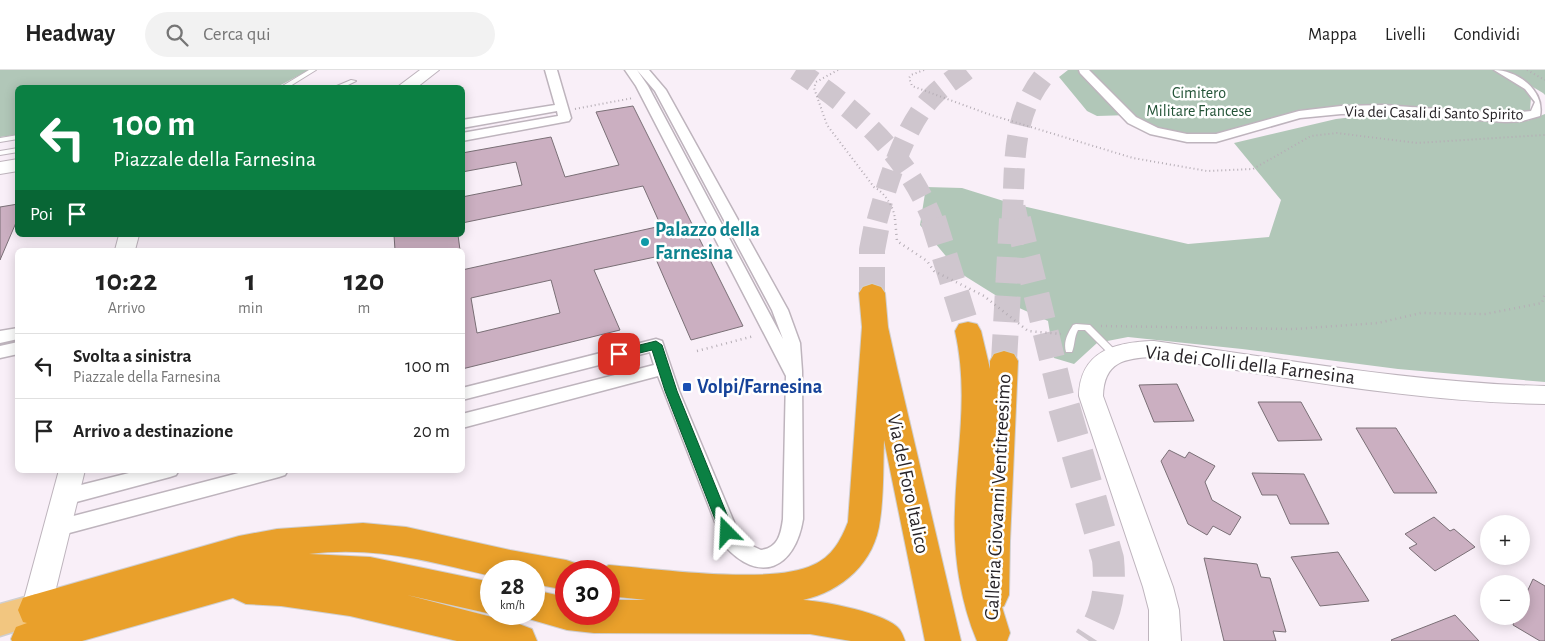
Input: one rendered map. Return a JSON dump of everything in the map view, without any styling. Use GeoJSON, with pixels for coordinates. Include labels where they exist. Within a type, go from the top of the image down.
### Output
{"type":"FeatureCollection","features":[{"type":"Feature","properties":{"kind":"highway"},"geometry":{"type":"LineString","coordinates":[[620,582],[714,589],[781,590],[810,584],[827,576],[840,566],[857,545],[864,522],[875,328],[872,293]]}},
{"type":"Feature","properties":{"kind":"highway","name":"Via del Foro Italico"},"geometry":{"type":"LineString","coordinates":[[875,328],[942,641]]}},
{"type":"Feature","properties":{"kind":"highway"},"geometry":{"type":"LineString","coordinates":[[968,331],[976,362],[978,391],[971,509],[972,545],[979,590],[992,637]]}},
{"type":"Feature","properties":{"kind":"highway","name":"Galleria Giovanni Ventitreesimo"},"geometry":{"type":"LineString","coordinates":[[992,637],[993,541],[1004,361]]}},
{"type":"Feature","properties":{"kind":"highway"},"geometry":{"type":"LineString","coordinates":[[29,633],[239,552],[277,543],[363,537],[406,541],[510,565],[555,573]]}},
{"type":"Feature","properties":{"kind":"highway"},"geometry":{"type":"LineString","coordinates":[[29,633],[280,572],[326,568],[357,570],[391,576],[480,596]]}},
{"type":"Feature","properties":{"kind":"highway"},"geometry":{"type":"LineString","coordinates":[[212,588],[262,589],[355,600],[402,610],[519,641]]}},
{"type":"Feature","properties":{"kind":"highway"},"geometry":{"type":"LineString","coordinates":[[545,609],[566,614],[594,616],[810,617],[844,622],[862,627],[887,641]]}},
{"type":"Feature","properties":{"kind":"main road"},"geometry":{"type":"LineString","coordinates":[[0,620],[29,633]]}},
{"type":"Feature","properties":{"kind":"street"},"geometry":{"type":"LineString","coordinates":[[408,85],[431,70]]}},
{"type":"Feature","properties":{"kind":"street"},"geometry":{"type":"LineString","coordinates":[[426,85],[446,70]]}},
{"type":"Feature","properties":{"kind":"street"},"geometry":{"type":"LineString","coordinates":[[465,136],[565,118],[551,70]]}},
{"type":"Feature","properties":{"kind":"street"},"geometry":{"type":"LineString","coordinates":[[631,70],[642,86],[794,376]]}},
{"type":"Feature","properties":{"kind":"street"},"geometry":{"type":"LineString","coordinates":[[465,393],[656,345],[663,369],[727,532],[741,551],[758,558],[776,555],[784,550],[790,540],[793,520],[794,376],[792,343],[780,310],[660,90],[643,70]]}},
{"type":"Feature","properties":{"kind":"street","name":"Via dei Casali di Santo Spirito"},"geometry":{"type":"LineString","coordinates":[[1084,71],[1124,114],[1139,125],[1176,137],[1204,139],[1232,134],[1299,115],[1341,110],[1383,110],[1511,118],[1536,113],[1541,102],[1538,95],[1531,88],[1500,70]]}},
{"type":"Feature","properties":{"kind":"street"},"geometry":{"type":"LineString","coordinates":[[659,120],[660,90]]}},
{"type":"Feature","properties":{"kind":"street"},"geometry":{"type":"LineString","coordinates":[[465,123],[561,107]]}},
{"type":"Feature","properties":{"kind":"street"},"geometry":{"type":"LineString","coordinates":[[481,120],[484,133]]}},
{"type":"Feature","properties":{"kind":"street"},"geometry":{"type":"LineString","coordinates":[[0,168],[15,166]]}},
{"type":"Feature","properties":{"kind":"street"},"geometry":{"type":"LineString","coordinates":[[0,176],[15,174]]}},
{"type":"Feature","properties":{"kind":"street"},"geometry":{"type":"LineString","coordinates":[[0,337],[15,334]]}},
{"type":"Feature","properties":{"kind":"street"},"geometry":{"type":"LineString","coordinates":[[0,352],[15,349]]}},
{"type":"Feature","properties":{"kind":"street","name":"Via dei Colli della Farnesina"},"geometry":{"type":"LineString","coordinates":[[1165,641],[1164,610],[1158,586],[1091,396],[1090,383],[1094,372],[1101,364],[1115,355],[1132,350],[1162,350],[1431,389],[1491,394],[1545,395]]}},
{"type":"Feature","properties":{"kind":"street"},"geometry":{"type":"LineString","coordinates":[[465,420],[663,369]]}},
{"type":"Feature","properties":{"kind":"street"},"geometry":{"type":"LineString","coordinates":[[29,633],[71,473]]}},
{"type":"Feature","properties":{"kind":"street"},"geometry":{"type":"LineString","coordinates":[[65,497],[158,473]]}},
{"type":"Feature","properties":{"kind":"street"},"geometry":{"type":"LineString","coordinates":[[58,528],[268,473]]}},
{"type":"Feature","properties":{"kind":"lane"},"geometry":{"type":"LineString","coordinates":[[287,85],[313,70]]}},
{"type":"Feature","properties":{"kind":"lane"},"geometry":{"type":"LineString","coordinates":[[343,85],[353,81]]}},
{"type":"Feature","properties":{"kind":"lane"},"geometry":{"type":"LineString","coordinates":[[0,140],[15,138]]}},
{"type":"Feature","properties":{"kind":"lane"},"geometry":{"type":"LineString","coordinates":[[0,153],[15,150]]}},
{"type":"Feature","properties":{"kind":"lane"},"geometry":{"type":"LineString","coordinates":[[1069,350],[1071,335],[1076,327],[1087,326],[1115,355]]}},
{"type":"Feature","properties":{"kind":"path"},"geometry":{"type":"LineString","coordinates":[[838,70],[816,82],[814,88],[827,125],[874,187],[881,191],[895,214],[897,218],[895,231],[897,241],[927,261],[934,271],[984,296],[1028,331],[1071,335]]}},
{"type":"Feature","properties":{"kind":"path"},"geometry":{"type":"LineString","coordinates":[[1527,70],[1545,80]]}},
{"type":"Feature","properties":{"kind":"path"},"geometry":{"type":"LineString","coordinates":[[591,106],[633,98]]}},
{"type":"Feature","properties":{"kind":"path"},"geometry":{"type":"LineString","coordinates":[[1087,326],[1128,325],[1209,329],[1294,329],[1378,323],[1421,312],[1486,314],[1542,303],[1545,293]]}},
{"type":"Feature","properties":{"kind":"path"},"geometry":{"type":"LineString","coordinates":[[697,352],[754,336]]}},
{"type":"Feature","properties":{"kind":"green space"},"geometry":{"type":"Polygon","coordinates":[[[0,70],[309,70],[281,85],[15,85],[15,135],[0,137],[0,70]]]}},
{"type":"Feature","properties":{"kind":"green space","name":"Cimitero Militare Francese"},"geometry":{"type":"Polygon","coordinates":[[[1068,70],[1493,70],[1525,89],[1531,97],[1530,110],[1506,114],[1348,106],[1299,110],[1219,133],[1182,134],[1143,123],[1130,115],[1097,116],[1087,111],[1059,77],[1068,70]]]}},
{"type":"Feature","properties":{"kind":"green space"},"geometry":{"type":"Polygon","coordinates":[[[1504,70],[1545,70],[1545,95],[1543,93],[1504,70]]]}},
{"type":"Feature","properties":{"kind":"green space"},"geometry":{"type":"Polygon","coordinates":[[[1399,112],[1527,121],[1545,114],[1545,382],[1398,369],[1242,349],[1128,337],[1097,343],[1074,364],[1054,358],[1048,321],[1008,303],[960,273],[920,225],[926,187],[962,188],[1010,203],[1188,244],[1269,237],[1281,200],[1234,143],[1336,119],[1399,112]]]}},
{"type":"Feature","properties":{"kind":"building","name":"Palazzo della Farnesina"},"geometry":{"type":"Polygon","coordinates":[[[633,106],[743,326],[691,340],[655,257],[594,270],[620,330],[465,368],[465,269],[661,226],[643,186],[465,222],[465,196],[522,185],[516,162],[465,171],[465,152],[551,137],[565,177],[619,165],[596,112],[633,106]],[[551,280],[471,298],[477,333],[560,313],[551,280]]]}},
{"type":"Feature","properties":{"kind":"building"},"geometry":{"type":"Polygon","coordinates":[[[15,204],[15,225],[0,260],[0,207],[15,204]]]}},
{"type":"Feature","properties":{"kind":"building"},"geometry":{"type":"Polygon","coordinates":[[[394,237],[458,237],[460,248],[395,248],[394,237]]]}},
{"type":"Feature","properties":{"kind":"building"},"geometry":{"type":"Polygon","coordinates":[[[1177,384],[1194,421],[1154,422],[1139,385],[1177,384]]]}},
{"type":"Feature","properties":{"kind":"building"},"geometry":{"type":"Polygon","coordinates":[[[1258,402],[1301,402],[1322,440],[1278,441],[1258,402]]]}},
{"type":"Feature","properties":{"kind":"building"},"geometry":{"type":"Polygon","coordinates":[[[1356,428],[1396,428],[1437,493],[1394,493],[1356,428]]]}},
{"type":"Feature","properties":{"kind":"building"},"geometry":{"type":"Polygon","coordinates":[[[1169,450],[1185,458],[1189,452],[1215,466],[1205,482],[1212,500],[1241,517],[1230,535],[1213,526],[1207,535],[1188,524],[1161,461],[1169,450]]]}},
{"type":"Feature","properties":{"kind":"building"},"geometry":{"type":"Polygon","coordinates":[[[1252,473],[1304,474],[1329,524],[1290,524],[1277,495],[1262,495],[1252,473]]]}},
{"type":"Feature","properties":{"kind":"building"},"geometry":{"type":"Polygon","coordinates":[[[1434,517],[1450,531],[1454,529],[1475,547],[1435,571],[1409,548],[1417,544],[1405,534],[1434,517]]]}},
{"type":"Feature","properties":{"kind":"building"},"geometry":{"type":"Polygon","coordinates":[[[1338,552],[1369,601],[1320,606],[1291,557],[1338,552]]]}},
{"type":"Feature","properties":{"kind":"building"},"geometry":{"type":"Polygon","coordinates":[[[1204,558],[1257,564],[1261,577],[1270,578],[1286,632],[1273,631],[1276,641],[1224,641],[1204,558]]]}},
{"type":"Feature","properties":{"kind":"building"},"geometry":{"type":"Polygon","coordinates":[[[1533,579],[1545,586],[1545,641],[1540,641],[1513,625],[1530,625],[1530,586],[1533,579]]]}},
{"type":"Feature","properties":{"kind":"building"},"geometry":{"type":"Polygon","coordinates":[[[1455,615],[1479,641],[1391,640],[1455,615]]]}},
{"type":"Feature","properties":{"kind":"tunnel"},"geometry":{"type":"LineString","coordinates":[[796,70],[839,100],[877,135],[897,158]]}},
{"type":"Feature","properties":{"kind":"tunnel"},"geometry":{"type":"LineString","coordinates":[[897,158],[913,123],[922,109],[936,93],[966,70]]}},
{"type":"Feature","properties":{"kind":"tunnel"},"geometry":{"type":"LineString","coordinates":[[1012,221],[1015,160],[1021,123],[1036,87],[1049,70]]}},
{"type":"Feature","properties":{"kind":"tunnel"},"geometry":{"type":"LineString","coordinates":[[877,221],[897,158]]}},
{"type":"Feature","properties":{"kind":"tunnel"},"geometry":{"type":"LineString","coordinates":[[897,158],[909,174],[933,221]]}},
{"type":"Feature","properties":{"kind":"tunnel"},"geometry":{"type":"LineString","coordinates":[[1015,207],[1018,221]]}},
{"type":"Feature","properties":{"kind":"tunnel"},"geometry":{"type":"LineString","coordinates":[[872,293],[872,250],[878,219]]}},
{"type":"Feature","properties":{"kind":"tunnel"},"geometry":{"type":"LineString","coordinates":[[933,219],[968,331]]}},
{"type":"Feature","properties":{"kind":"tunnel"},"geometry":{"type":"LineString","coordinates":[[1004,361],[1012,219]]}},
{"type":"Feature","properties":{"kind":"tunnel"},"geometry":{"type":"LineString","coordinates":[[1018,219],[1064,408]]}},
{"type":"Feature","properties":{"kind":"tunnel"},"geometry":{"type":"LineString","coordinates":[[1064,407],[1108,559],[1109,581],[1104,612],[1089,641]]}},
{"type":"Feature","properties":{"kind":"place","name":"Palazzo della Farnesina"},"geometry":{"type":"Point","coordinates":[645,242]}},
{"type":"Feature","properties":{"kind":"place","name":"Volpi/Farnesina"},"geometry":{"type":"Point","coordinates":[687,387]}},
{"type":"Feature","properties":{"kind":"route"},"geometry":{"type":"LineString","coordinates":[[619,354],[656,345],[671,391],[727,532]]}}]}
